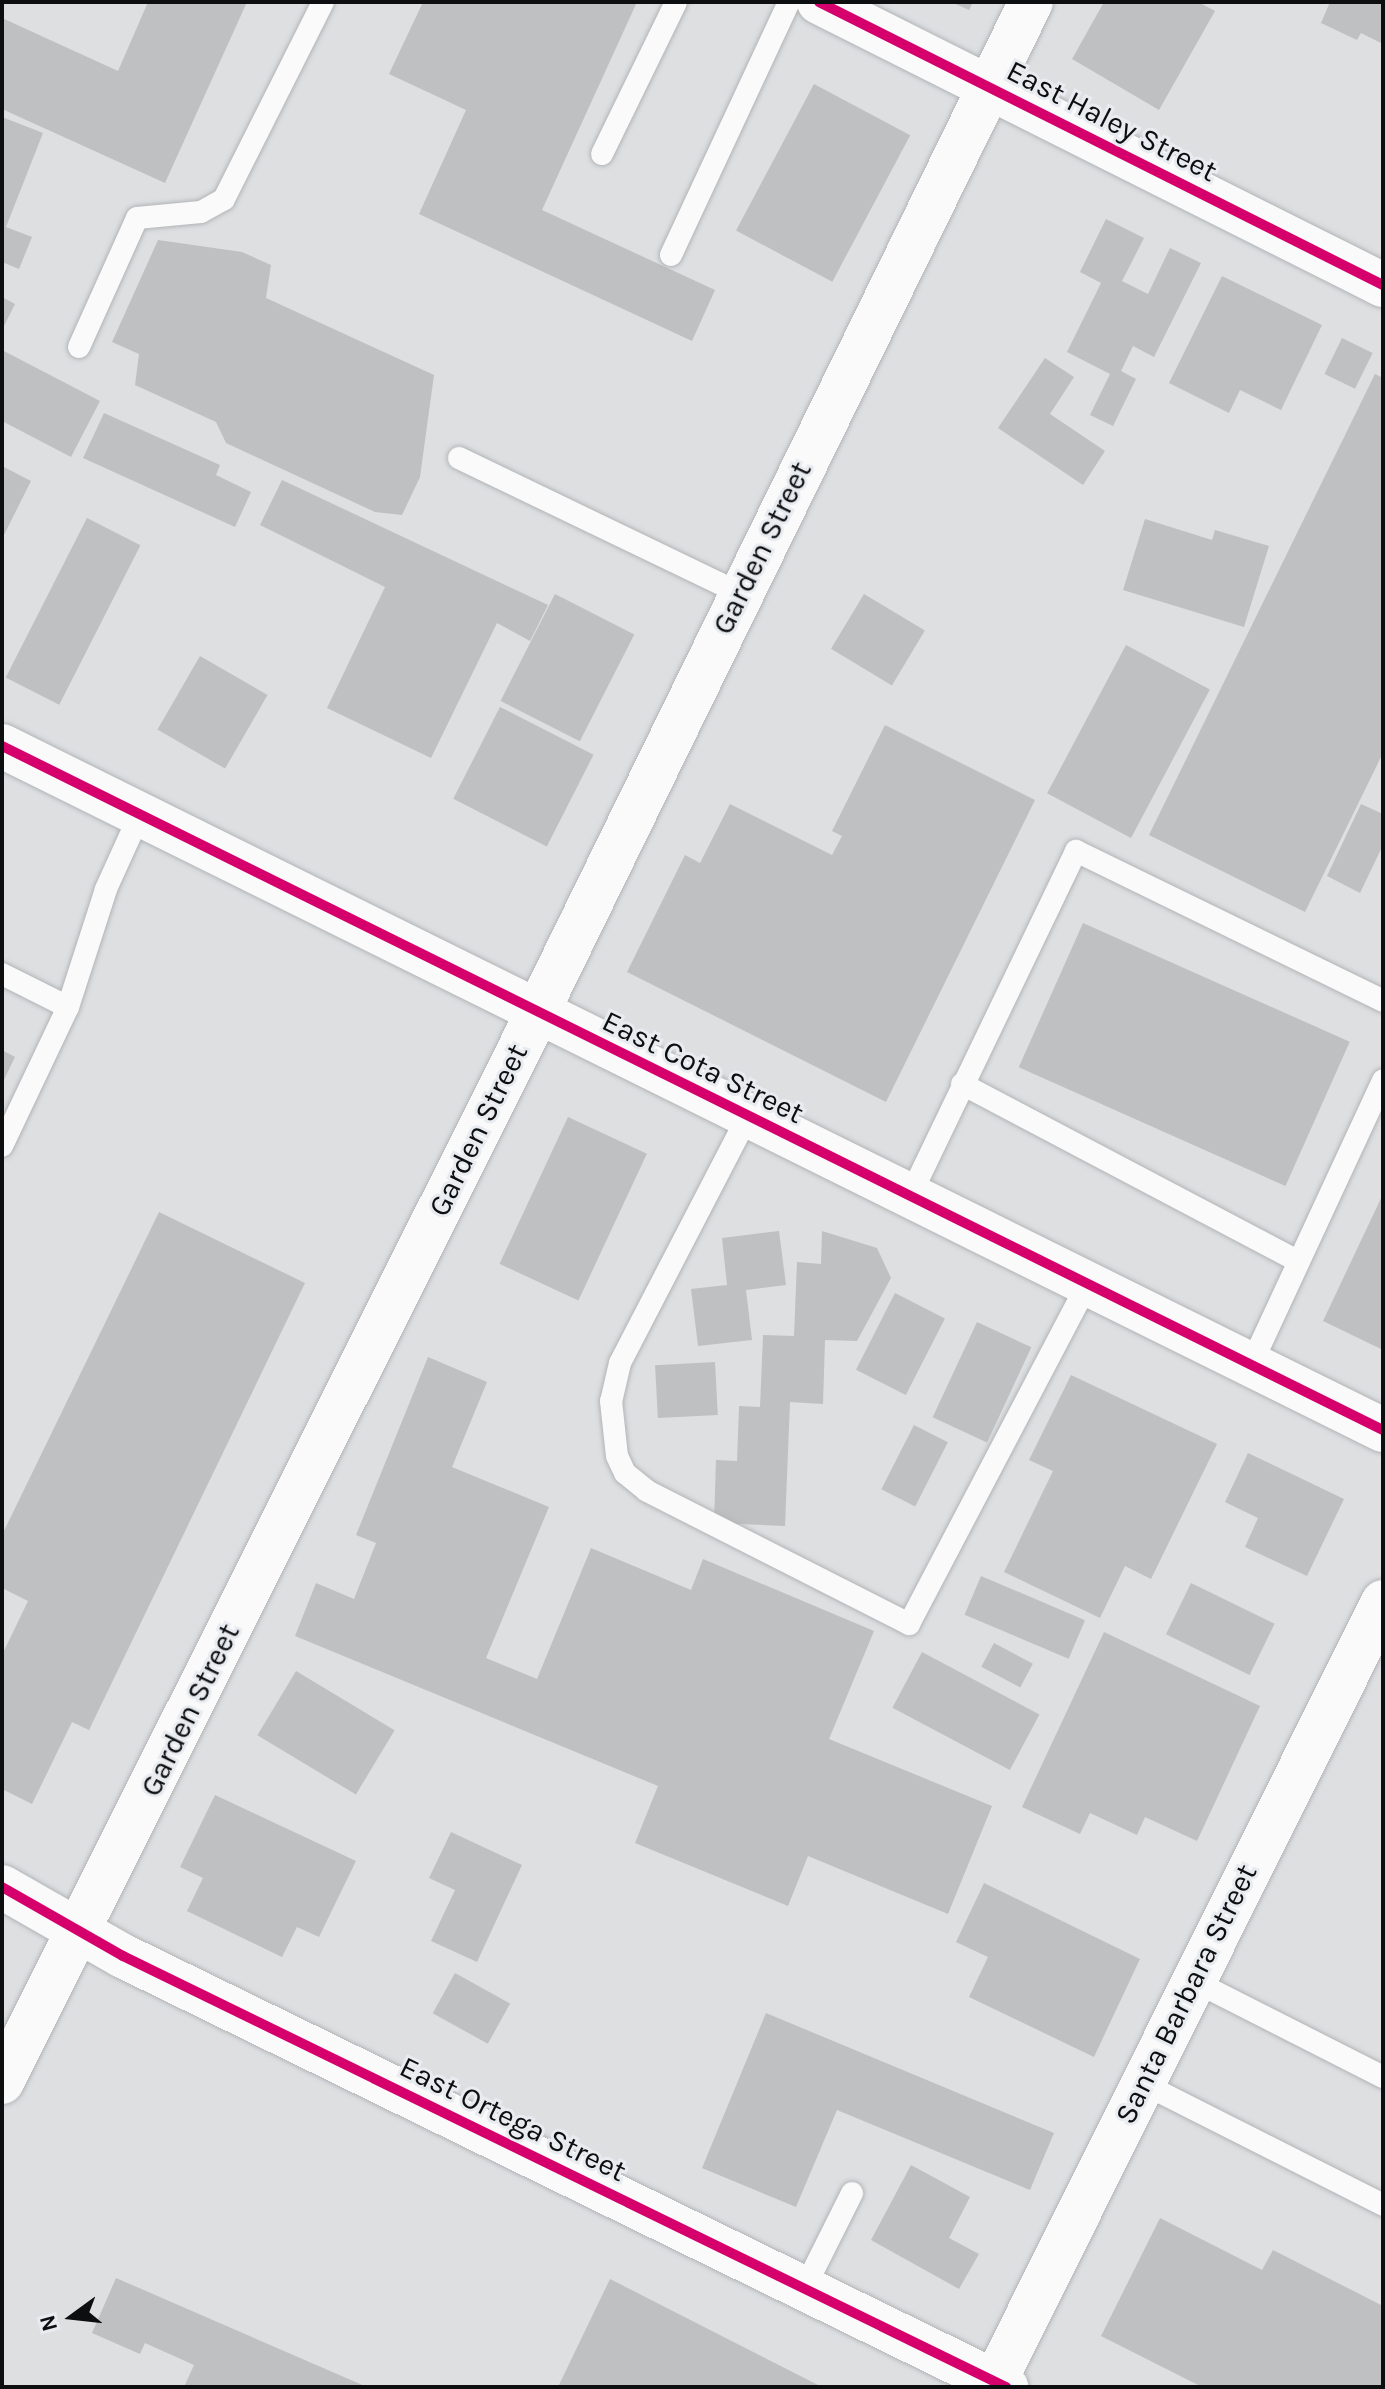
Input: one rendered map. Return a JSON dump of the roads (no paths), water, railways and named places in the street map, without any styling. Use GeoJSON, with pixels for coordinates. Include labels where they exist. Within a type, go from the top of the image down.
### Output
{"type":"FeatureCollection","features":[{"type":"Feature","properties":{"kind":"street","name":"East Haley Street"},"geometry":{"type":"LineString","coordinates":[[819,2],[1383,285]]}},
{"type":"Feature","properties":{"kind":"street","name":"Garden Street"},"geometry":{"type":"LineString","coordinates":[[2,2082],[80,1930],[1031,2]]}},
{"type":"Feature","properties":{"kind":"street","name":"East Cota Street"},"geometry":{"type":"LineString","coordinates":[[2,746],[1250,1367],[1383,1430]]}},
{"type":"Feature","properties":{"kind":"street","name":"Santa Barbara Street"},"geometry":{"type":"LineString","coordinates":[[997,2385],[1192,1980],[1383,1602]]}},
{"type":"Feature","properties":{"kind":"street","name":"East Ortega Street"},"geometry":{"type":"LineString","coordinates":[[2,1887],[123,1956],[805,2287],[997,2385]]}},
{"type":"Feature","properties":{"kind":"lane"},"geometry":{"type":"LineString","coordinates":[[79,347],[137,218],[201,212],[224,199],[323,2]]}},
{"type":"Feature","properties":{"kind":"lane"},"geometry":{"type":"LineString","coordinates":[[602,154],[676,2]]}},
{"type":"Feature","properties":{"kind":"lane"},"geometry":{"type":"LineString","coordinates":[[671,255],[789,2]]}},
{"type":"Feature","properties":{"kind":"lane"},"geometry":{"type":"LineString","coordinates":[[459,458],[740,593]]}},
{"type":"Feature","properties":{"kind":"lane"},"geometry":{"type":"LineString","coordinates":[[2,1146],[68,1007],[106,889],[140,814]]}},
{"type":"Feature","properties":{"kind":"lane"},"geometry":{"type":"LineString","coordinates":[[910,1196],[1076,851],[1383,1001]]}},
{"type":"Feature","properties":{"kind":"lane"},"geometry":{"type":"LineString","coordinates":[[2,974],[68,1007]]}},
{"type":"Feature","properties":{"kind":"lane"},"geometry":{"type":"LineString","coordinates":[[1250,1367],[1383,1080]]}},
{"type":"Feature","properties":{"kind":"lane"},"geometry":{"type":"LineString","coordinates":[[962,1084],[1298,1261]]}},
{"type":"Feature","properties":{"kind":"lane"},"geometry":{"type":"LineString","coordinates":[[748,1116],[620,1363],[610,1429],[617,1456],[625,1473],[647,1491],[909,1624],[1087,1285]]}},
{"type":"Feature","properties":{"kind":"lane"},"geometry":{"type":"LineString","coordinates":[[1192,1980],[1383,2077]]}},
{"type":"Feature","properties":{"kind":"lane"},"geometry":{"type":"LineString","coordinates":[[1142,2083],[1383,2205]]}},
{"type":"Feature","properties":{"kind":"lane"},"geometry":{"type":"LineString","coordinates":[[805,2287],[852,2193]]}}]}
